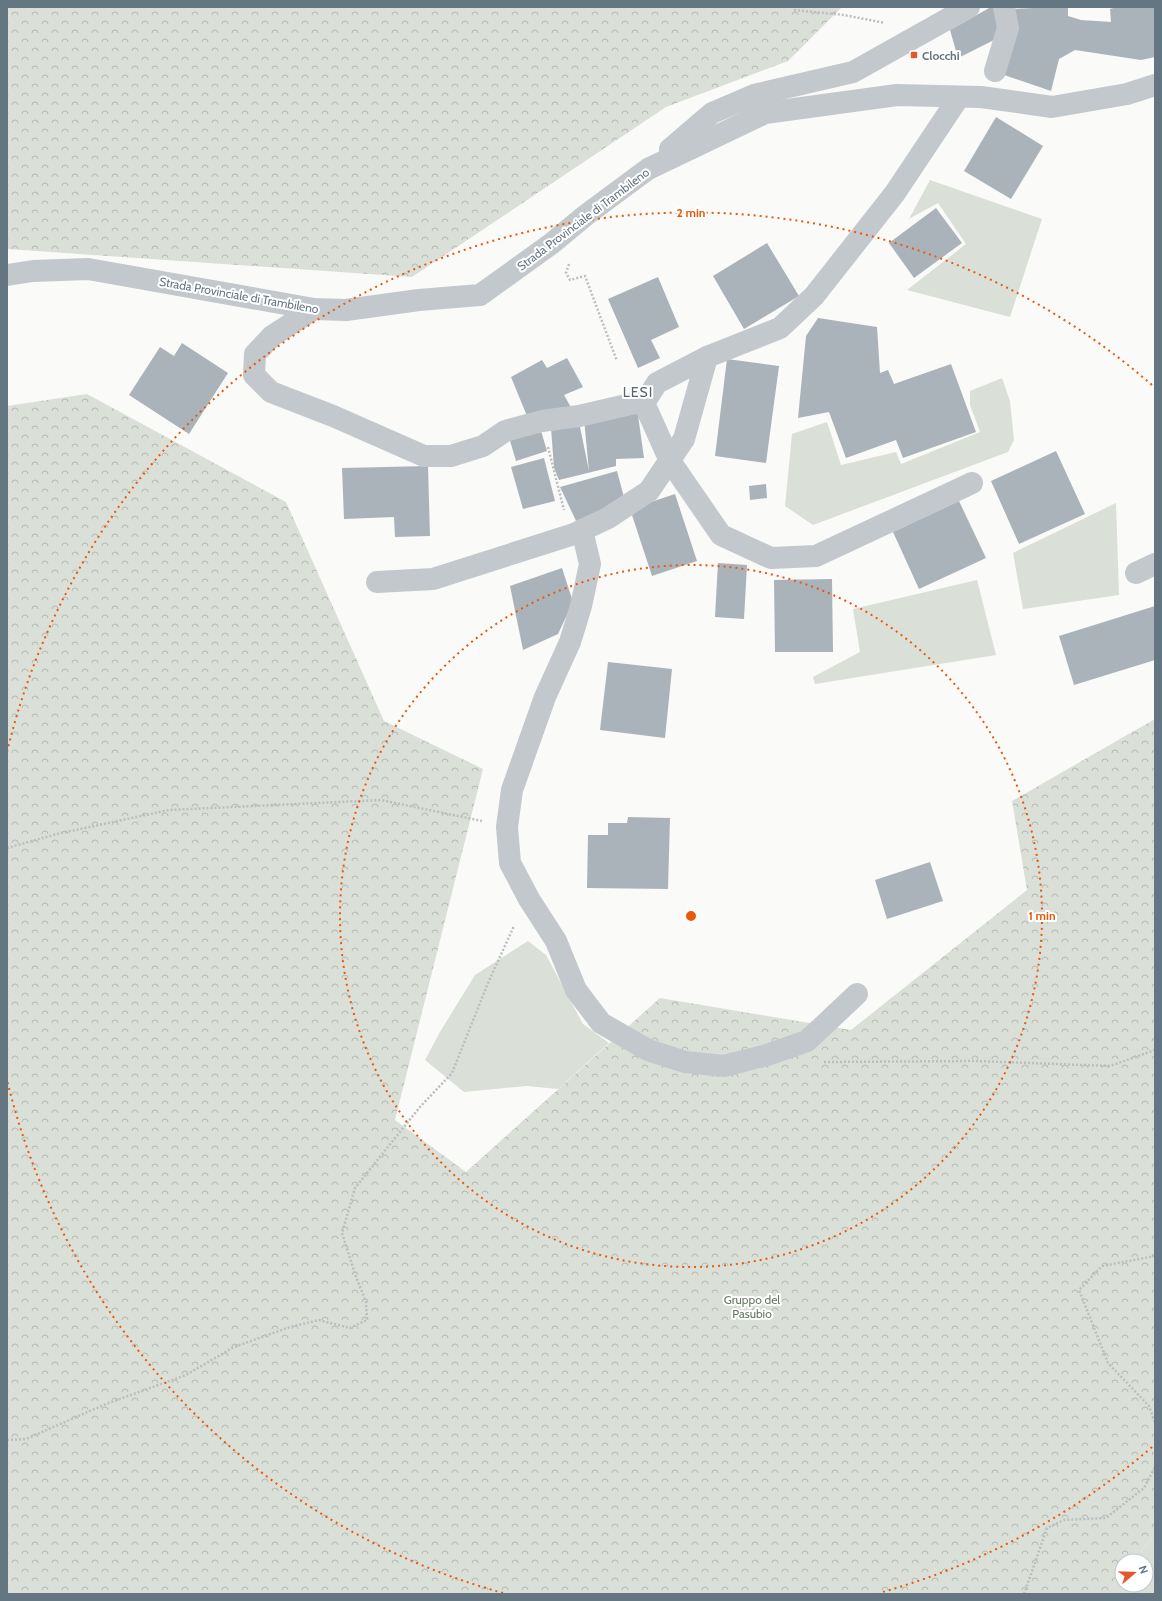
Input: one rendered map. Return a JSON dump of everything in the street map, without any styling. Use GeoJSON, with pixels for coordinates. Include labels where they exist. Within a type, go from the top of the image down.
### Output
{"type":"FeatureCollection","features":[{"type":"Feature","properties":{"kind":"street"},"geometry":{"type":"LineString","coordinates":[[648,169],[712,113],[754,95],[853,72],[969,7]]}},
{"type":"Feature","properties":{"kind":"street"},"geometry":{"type":"LineString","coordinates":[[995,71],[1008,28],[1004,7]]}},
{"type":"Feature","properties":{"kind":"street","name":"Strada Provinciale di Trambileno"},"geometry":{"type":"LineString","coordinates":[[7,276],[33,271],[88,269],[314,309],[346,310],[419,300],[480,295],[551,244],[586,215],[648,169],[764,113],[897,94],[981,97],[1052,107],[1127,94],[1155,85]]}},
{"type":"Feature","properties":{"kind":"street"},"geometry":{"type":"LineString","coordinates":[[644,403],[657,383],[707,357],[780,328],[814,296],[895,192],[959,97]]}},
{"type":"Feature","properties":{"kind":"street"},"geometry":{"type":"LineString","coordinates":[[314,309],[272,336],[254,354],[254,376],[271,392],[333,416],[424,456],[451,456],[483,446],[505,431],[635,403],[644,403]]}},
{"type":"Feature","properties":{"kind":"street"},"geometry":{"type":"LineString","coordinates":[[377,582],[433,579],[582,530],[608,518],[649,491],[684,439],[707,357]]}},
{"type":"Feature","properties":{"kind":"street"},"geometry":{"type":"LineString","coordinates":[[644,403],[670,460],[721,536],[771,558],[816,556],[972,483]]}},
{"type":"Feature","properties":{"kind":"street"},"geometry":{"type":"LineString","coordinates":[[582,530],[590,564],[581,606],[570,642],[546,697],[512,790],[507,827],[510,863],[525,891],[556,941],[576,990],[601,1023],[648,1050],[685,1062],[724,1066],[767,1055],[808,1041],[857,994]]}},
{"type":"Feature","properties":{"kind":"street"},"geometry":{"type":"LineString","coordinates":[[1136,573],[1155,564]]}},
{"type":"Feature","properties":{"kind":"path"},"geometry":{"type":"LineString","coordinates":[[794,10],[844,15],[887,23]]}},
{"type":"Feature","properties":{"kind":"path"},"geometry":{"type":"LineString","coordinates":[[571,258],[566,272],[570,280],[585,276],[617,361]]}},
{"type":"Feature","properties":{"kind":"path"},"geometry":{"type":"LineString","coordinates":[[542,422],[564,508],[571,525],[582,530]]}},
{"type":"Feature","properties":{"kind":"path"},"geometry":{"type":"LineString","coordinates":[[7,848],[57,834],[169,810],[381,800],[507,827]]}},
{"type":"Feature","properties":{"kind":"path"},"geometry":{"type":"LineString","coordinates":[[7,1440],[26,1438],[106,1404],[186,1375],[234,1347],[290,1327],[319,1320],[350,1328],[367,1320],[366,1302],[342,1233],[355,1188],[420,1107],[452,1073],[488,983],[519,913],[525,891]]}},
{"type":"Feature","properties":{"kind":"path"},"geometry":{"type":"LineString","coordinates":[[817,1062],[976,1061],[1110,1066],[1155,1050]]}},
{"type":"Feature","properties":{"kind":"path"},"geometry":{"type":"LineString","coordinates":[[1155,1256],[1102,1266],[1079,1290],[1108,1363],[1149,1406],[1155,1423]]}},
{"type":"Feature","properties":{"kind":"path"},"geometry":{"type":"LineString","coordinates":[[1024,1594],[1047,1528],[1064,1520],[1106,1518],[1144,1488],[1155,1467]]}},
{"type":"Feature","properties":{"kind":"green space"},"geometry":{"type":"Polygon","coordinates":[[[7,7],[842,7],[788,61],[666,107],[412,277],[7,249],[7,7]]]}},
{"type":"Feature","properties":{"kind":"green space"},"geometry":{"type":"Polygon","coordinates":[[[930,180],[1042,219],[1010,317],[907,290],[966,244],[938,203],[909,219],[930,180]]]}},
{"type":"Feature","properties":{"kind":"green space"},"geometry":{"type":"Polygon","coordinates":[[[1002,378],[1010,401],[1014,440],[1008,452],[813,525],[785,506],[792,434],[827,422],[841,465],[896,452],[901,464],[980,432],[970,405],[970,391],[1002,378]]]}},
{"type":"Feature","properties":{"kind":"green space","name":"Gruppo del Pasubio"},"geometry":{"type":"Polygon","coordinates":[[[87,394],[286,502],[384,721],[483,769],[395,1120],[466,1172],[660,998],[851,1030],[1027,890],[1012,801],[1155,719],[1155,1534],[1140,1553],[1114,1553],[1114,1583],[1105,1594],[7,1594],[7,406],[87,394]]]}},
{"type":"Feature","properties":{"kind":"green space"},"geometry":{"type":"Polygon","coordinates":[[[1116,503],[1119,595],[1023,609],[1013,553],[1116,503]]]}},
{"type":"Feature","properties":{"kind":"green space"},"geometry":{"type":"Polygon","coordinates":[[[977,580],[996,655],[815,684],[813,677],[860,652],[853,609],[977,580]]]}},
{"type":"Feature","properties":{"kind":"green space"},"geometry":{"type":"Polygon","coordinates":[[[528,941],[546,955],[583,1024],[609,1043],[558,1089],[527,1086],[464,1092],[425,1060],[440,1032],[475,975],[528,941]]]}},
{"type":"Feature","properties":{"kind":"green space"},"geometry":{"type":"Polygon","coordinates":[[[1155,1534],[1155,1594],[1105,1594],[1114,1583],[1114,1593],[1154,1593],[1154,1553],[1140,1553],[1155,1534]]]}},
{"type":"Feature","properties":{"kind":"building"},"geometry":{"type":"Polygon","coordinates":[[[991,7],[1000,7],[1002,36],[958,58],[950,30],[991,7]]]}},
{"type":"Feature","properties":{"kind":"building"},"geometry":{"type":"Polygon","coordinates":[[[1032,7],[1068,7],[1068,16],[1081,20],[1111,22],[1110,9],[1117,7],[1155,7],[1155,57],[1141,60],[1075,50],[1059,59],[1051,91],[1001,74],[1009,9],[1034,8],[1032,7]]]}},
{"type":"Feature","properties":{"kind":"building"},"geometry":{"type":"Polygon","coordinates":[[[996,117],[1043,146],[1011,199],[964,171],[996,117]]]}},
{"type":"Feature","properties":{"kind":"building"},"geometry":{"type":"Polygon","coordinates":[[[936,208],[962,243],[914,278],[889,243],[936,208]]]}},
{"type":"Feature","properties":{"kind":"building"},"geometry":{"type":"Polygon","coordinates":[[[767,243],[799,296],[744,329],[713,276],[767,243]]]}},
{"type":"Feature","properties":{"kind":"building"},"geometry":{"type":"Polygon","coordinates":[[[658,277],[679,327],[651,340],[660,358],[638,368],[608,299],[658,277]]]}},
{"type":"Feature","properties":{"kind":"building"},"geometry":{"type":"Polygon","coordinates":[[[818,318],[877,327],[880,373],[888,370],[894,384],[951,364],[976,432],[903,458],[896,440],[846,458],[829,412],[798,418],[806,336],[818,318]]]}},
{"type":"Feature","properties":{"kind":"building"},"geometry":{"type":"Polygon","coordinates":[[[182,343],[228,373],[189,434],[129,395],[160,347],[174,356],[182,343]]]}},
{"type":"Feature","properties":{"kind":"building"},"geometry":{"type":"Polygon","coordinates":[[[567,358],[583,387],[564,395],[573,411],[527,416],[511,377],[542,360],[547,368],[567,358]]]}},
{"type":"Feature","properties":{"kind":"building"},"geometry":{"type":"Polygon","coordinates":[[[727,359],[779,366],[766,463],[715,456],[727,359]]]}},
{"type":"Feature","properties":{"kind":"building"},"geometry":{"type":"Polygon","coordinates":[[[637,408],[644,458],[616,459],[616,466],[559,480],[554,468],[551,428],[579,422],[589,471],[584,419],[637,408]]]}},
{"type":"Feature","properties":{"kind":"building"},"geometry":{"type":"Polygon","coordinates":[[[539,424],[547,451],[516,461],[508,434],[539,424]]]}},
{"type":"Feature","properties":{"kind":"building"},"geometry":{"type":"Polygon","coordinates":[[[1056,451],[1085,514],[1019,544],[991,481],[1056,451]]]}},
{"type":"Feature","properties":{"kind":"building"},"geometry":{"type":"Polygon","coordinates":[[[544,458],[555,501],[523,509],[511,467],[544,458]]]}},
{"type":"Feature","properties":{"kind":"building"},"geometry":{"type":"Polygon","coordinates":[[[428,466],[430,536],[395,537],[394,517],[344,519],[342,468],[428,466]]]}},
{"type":"Feature","properties":{"kind":"building"},"geometry":{"type":"Polygon","coordinates":[[[617,471],[625,501],[578,525],[560,487],[617,471]]]}},
{"type":"Feature","properties":{"kind":"building"},"geometry":{"type":"Polygon","coordinates":[[[766,484],[767,498],[750,500],[749,486],[766,484]]]}},
{"type":"Feature","properties":{"kind":"building"},"geometry":{"type":"Polygon","coordinates":[[[675,494],[697,561],[652,576],[630,509],[675,494]]]}},
{"type":"Feature","properties":{"kind":"building"},"geometry":{"type":"Polygon","coordinates":[[[959,501],[986,558],[919,589],[893,532],[959,501]]]}},
{"type":"Feature","properties":{"kind":"building"},"geometry":{"type":"Polygon","coordinates":[[[718,563],[747,565],[744,619],[715,617],[718,563]]]}},
{"type":"Feature","properties":{"kind":"building"},"geometry":{"type":"Polygon","coordinates":[[[562,568],[573,602],[558,634],[523,650],[510,586],[562,568]]]}},
{"type":"Feature","properties":{"kind":"building"},"geometry":{"type":"Polygon","coordinates":[[[832,579],[833,652],[775,652],[774,580],[832,579]]]}},
{"type":"Feature","properties":{"kind":"building"},"geometry":{"type":"Polygon","coordinates":[[[1155,606],[1155,660],[1074,685],[1059,636],[1155,606]]]}},
{"type":"Feature","properties":{"kind":"building"},"geometry":{"type":"Polygon","coordinates":[[[608,662],[672,669],[665,738],[600,730],[608,662]]]}},
{"type":"Feature","properties":{"kind":"building"},"geometry":{"type":"Polygon","coordinates":[[[628,817],[670,818],[668,889],[587,888],[588,835],[608,835],[608,823],[627,823],[628,817]]]}},
{"type":"Feature","properties":{"kind":"building"},"geometry":{"type":"Polygon","coordinates":[[[930,862],[943,901],[887,919],[875,880],[930,862]]]}},
{"type":"Feature","properties":{"kind":"place","name":"Clocchi"},"geometry":{"type":"Point","coordinates":[914,55]}},
{"type":"Feature","properties":{"kind":"district","name":"LESI"},"geometry":{"type":"Point","coordinates":[638,392]}}]}
